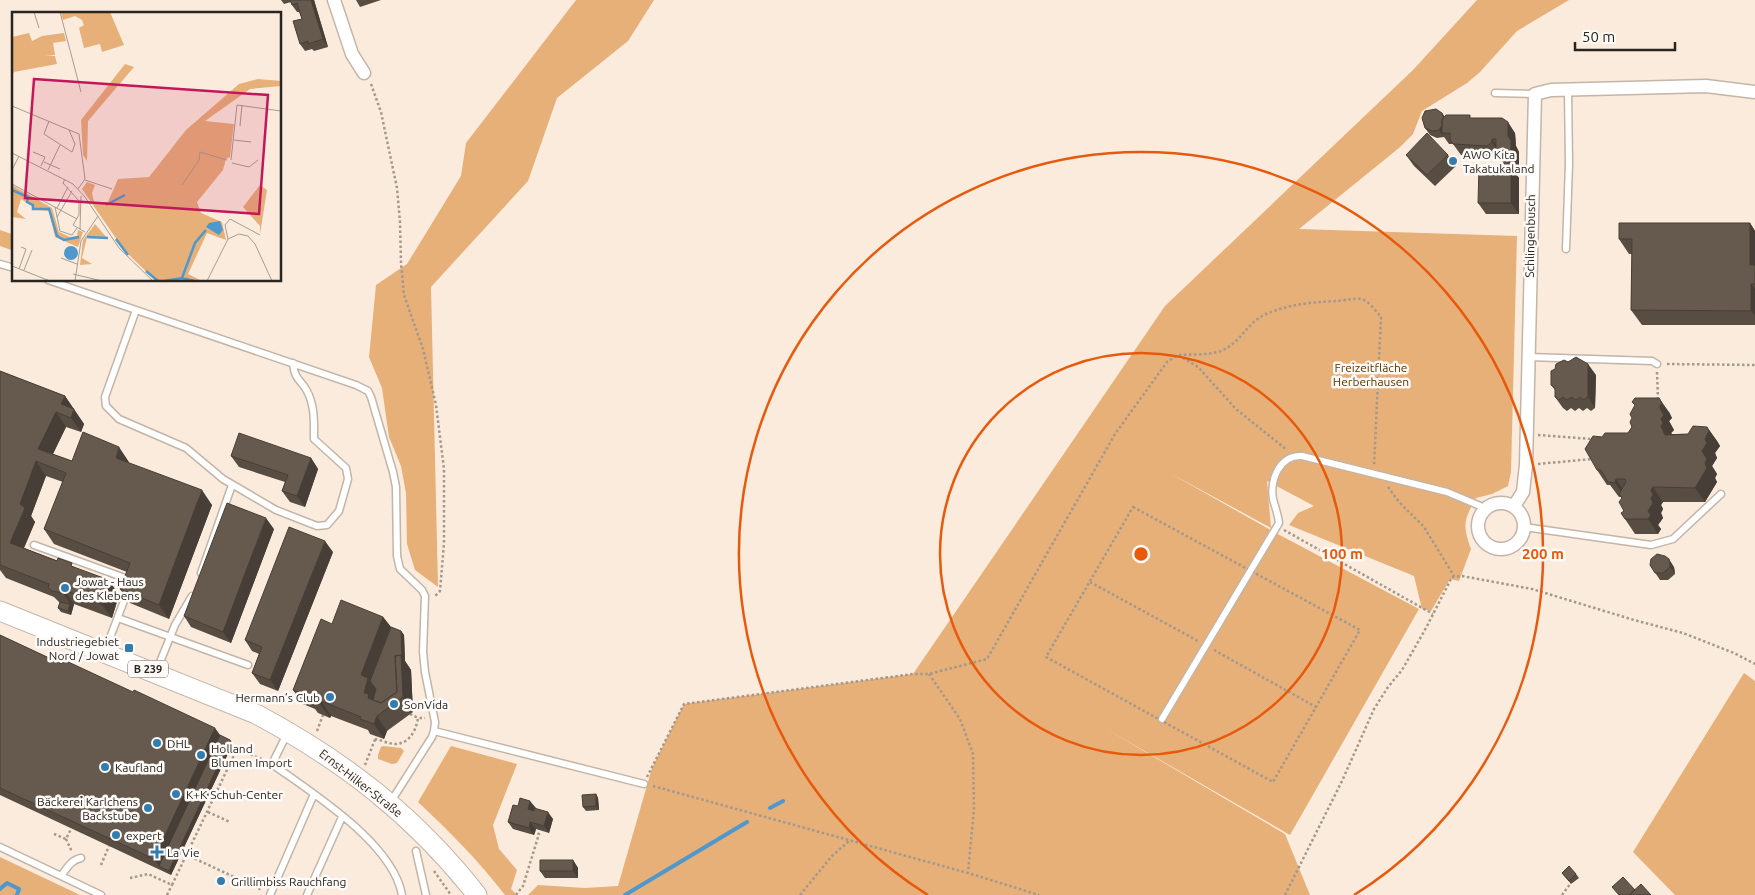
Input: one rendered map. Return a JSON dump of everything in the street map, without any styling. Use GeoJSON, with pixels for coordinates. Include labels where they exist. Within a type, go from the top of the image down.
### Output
{"type":"FeatureCollection","features":[{"type":"Feature","properties":{"kind":"main road","name":"Ernst-Hilker-Straße"},"geometry":{"type":"LineString","coordinates":[[0,611],[156,672],[256,714],[288,731],[340,764],[390,803],[445,856],[477,895]]}},
{"type":"Feature","properties":{"kind":"street"},"geometry":{"type":"LineString","coordinates":[[334,0],[352,54],[364,73]]}},
{"type":"Feature","properties":{"kind":"street"},"geometry":{"type":"LineString","coordinates":[[1535,94],[1551,90],[1706,86],[1755,92]]}},
{"type":"Feature","properties":{"kind":"street","name":"Schlingenbusch"},"geometry":{"type":"LineString","coordinates":[[1514,506],[1523,492],[1526,465],[1535,94]]}},
{"type":"Feature","properties":{"kind":"street"},"geometry":{"type":"LineString","coordinates":[[1502,502],[1514,506],[1522,515],[1524,527],[1518,541],[1505,549],[1490,547],[1479,536],[1477,521],[1480,514],[1490,504],[1502,502]]}},
{"type":"Feature","properties":{"kind":"lane"},"geometry":{"type":"LineString","coordinates":[[1566,249],[1568,90]]}},
{"type":"Feature","properties":{"kind":"lane"},"geometry":{"type":"LineString","coordinates":[[1495,93],[1535,94]]}},
{"type":"Feature","properties":{"kind":"lane"},"geometry":{"type":"LineString","coordinates":[[51,281],[293,363],[368,391],[396,487],[397,556],[400,569],[407,578],[422,590],[424,596],[423,652],[434,722],[432,737],[390,803]]}},
{"type":"Feature","properties":{"kind":"lane"},"geometry":{"type":"LineString","coordinates":[[136,310],[106,397],[106,406],[119,419],[186,448],[223,479],[276,510],[317,526],[327,525],[339,511],[348,479],[346,468],[314,439],[313,409],[307,392],[295,375],[293,363]]}},
{"type":"Feature","properties":{"kind":"lane"},"geometry":{"type":"LineString","coordinates":[[1528,357],[1652,362],[1657,364]]}},
{"type":"Feature","properties":{"kind":"lane"},"geometry":{"type":"LineString","coordinates":[[1162,719],[1279,522],[1273,499],[1275,474],[1283,463],[1294,456],[1302,456],[1447,492],[1485,508]]}},
{"type":"Feature","properties":{"kind":"lane"},"geometry":{"type":"LineString","coordinates":[[198,581],[232,484]]}},
{"type":"Feature","properties":{"kind":"lane"},"geometry":{"type":"LineString","coordinates":[[1524,527],[1651,545],[1673,539],[1721,494]]}},
{"type":"Feature","properties":{"kind":"lane"},"geometry":{"type":"LineString","coordinates":[[34,545],[125,578],[130,585],[104,652]]}},
{"type":"Feature","properties":{"kind":"lane"},"geometry":{"type":"LineString","coordinates":[[156,672],[170,637],[194,590]]}},
{"type":"Feature","properties":{"kind":"lane"},"geometry":{"type":"LineString","coordinates":[[118,618],[248,664]]}},
{"type":"Feature","properties":{"kind":"lane"},"geometry":{"type":"LineString","coordinates":[[288,731],[272,764],[314,794],[367,838],[394,871],[402,895]]}},
{"type":"Feature","properties":{"kind":"lane"},"geometry":{"type":"LineString","coordinates":[[434,731],[644,784]]}},
{"type":"Feature","properties":{"kind":"lane"},"geometry":{"type":"LineString","coordinates":[[270,895],[314,794]]}},
{"type":"Feature","properties":{"kind":"lane"},"geometry":{"type":"LineString","coordinates":[[307,895],[342,817]]}},
{"type":"Feature","properties":{"kind":"lane"},"geometry":{"type":"LineString","coordinates":[[0,847],[101,895]]}},
{"type":"Feature","properties":{"kind":"lane"},"geometry":{"type":"LineString","coordinates":[[416,851],[427,894]]}},
{"type":"Feature","properties":{"kind":"lane"},"geometry":{"type":"LineString","coordinates":[[61,876],[69,864],[78,858]]}},
{"type":"Feature","properties":{"kind":"path"},"geometry":{"type":"LineString","coordinates":[[364,73],[370,80],[391,155],[398,205],[404,295],[423,348],[436,405],[444,469],[444,543],[440,591],[424,607]]}},
{"type":"Feature","properties":{"kind":"path"},"geometry":{"type":"LineString","coordinates":[[1039,895],[850,840],[644,784],[684,704],[913,674],[929,674],[987,659],[1115,434],[1167,362],[1178,355],[1218,352],[1227,348],[1236,341],[1248,326],[1263,315],[1309,302],[1363,299],[1381,317],[1374,475]]}},
{"type":"Feature","properties":{"kind":"path"},"geometry":{"type":"LineString","coordinates":[[1178,355],[1198,366],[1236,409],[1283,447]]}},
{"type":"Feature","properties":{"kind":"path"},"geometry":{"type":"LineString","coordinates":[[1659,406],[1657,364],[1755,365]]}},
{"type":"Feature","properties":{"kind":"path"},"geometry":{"type":"LineString","coordinates":[[1527,435],[1595,439]]}},
{"type":"Feature","properties":{"kind":"path"},"geometry":{"type":"LineString","coordinates":[[1526,465],[1593,459]]}},
{"type":"Feature","properties":{"kind":"path"},"geometry":{"type":"LineString","coordinates":[[1382,477],[1399,502],[1424,526],[1454,576]]}},
{"type":"Feature","properties":{"kind":"path"},"geometry":{"type":"LineString","coordinates":[[1276,527],[1433,614]]}},
{"type":"Feature","properties":{"kind":"path"},"geometry":{"type":"LineString","coordinates":[[1285,895],[1342,781],[1374,709],[1402,670],[1451,578],[1454,576]]}},
{"type":"Feature","properties":{"kind":"path"},"geometry":{"type":"LineString","coordinates":[[1454,576],[1532,589],[1683,633],[1719,646],[1755,664]]}},
{"type":"Feature","properties":{"kind":"path"},"geometry":{"type":"LineString","coordinates":[[929,674],[960,719],[973,754],[974,809],[968,874]]}},
{"type":"Feature","properties":{"kind":"path"},"geometry":{"type":"LineString","coordinates":[[410,714],[423,718]]}},
{"type":"Feature","properties":{"kind":"path"},"geometry":{"type":"LineString","coordinates":[[318,727],[323,715]]}},
{"type":"Feature","properties":{"kind":"path"},"geometry":{"type":"LineString","coordinates":[[365,766],[376,737],[397,744],[407,740],[417,729],[418,718]]}},
{"type":"Feature","properties":{"kind":"path"},"geometry":{"type":"LineString","coordinates":[[167,895],[237,749],[272,764]]}},
{"type":"Feature","properties":{"kind":"path"},"geometry":{"type":"LineString","coordinates":[[208,812],[230,822]]}},
{"type":"Feature","properties":{"kind":"path"},"geometry":{"type":"LineString","coordinates":[[66,839],[72,829]]}},
{"type":"Feature","properties":{"kind":"path"},"geometry":{"type":"LineString","coordinates":[[516,895],[523,886],[539,834],[535,832]]}},
{"type":"Feature","properties":{"kind":"path"},"geometry":{"type":"LineString","coordinates":[[54,834],[66,839],[78,858]]}},
{"type":"Feature","properties":{"kind":"path"},"geometry":{"type":"LineString","coordinates":[[800,895],[832,856],[850,840]]}},
{"type":"Feature","properties":{"kind":"path"},"geometry":{"type":"LineString","coordinates":[[101,865],[109,846]]}},
{"type":"Feature","properties":{"kind":"path"},"geometry":{"type":"LineString","coordinates":[[183,850],[187,855],[270,895]]}},
{"type":"Feature","properties":{"kind":"path"},"geometry":{"type":"LineString","coordinates":[[431,867],[451,895]]}},
{"type":"Feature","properties":{"kind":"path"},"geometry":{"type":"LineString","coordinates":[[130,878],[148,874],[172,885]]}},
{"type":"Feature","properties":{"kind":"path"},"geometry":{"type":"LineString","coordinates":[[1562,895],[1570,884]]}},
{"type":"Feature","properties":{"kind":"green space"},"geometry":{"type":"Polygon","coordinates":[[[576,0],[654,0],[628,41],[557,98],[528,181],[431,287],[438,587],[415,570],[407,544],[406,493],[401,466],[389,437],[382,388],[369,357],[376,285],[407,264],[461,176],[466,143],[576,0]]]}},
{"type":"Feature","properties":{"kind":"green space","name":"Freizeitfläche Herberhausen"},"geometry":{"type":"Polygon","coordinates":[[[1477,0],[1569,0],[1517,31],[1480,72],[1467,83],[1422,111],[1413,134],[1399,148],[1299,229],[1517,236],[1511,472],[1508,486],[1492,494],[1476,498],[1467,517],[1465,528],[1471,549],[1459,581],[1450,579],[1431,611],[1422,609],[1414,576],[1289,525],[1298,513],[1314,506],[1267,481],[1271,528],[1168,472],[1274,532],[1419,609],[1290,835],[1103,727],[1285,834],[1310,895],[528,895],[538,885],[585,888],[618,886],[652,768],[684,704],[913,674],[1165,306],[1413,70],[1477,0]]]}},
{"type":"Feature","properties":{"kind":"green space"},"geometry":{"type":"Polygon","coordinates":[[[0,230],[12,234],[12,250],[0,246],[0,230]]]}},
{"type":"Feature","properties":{"kind":"green space"},"geometry":{"type":"Polygon","coordinates":[[[1744,673],[1755,681],[1755,895],[1675,895],[1633,852],[1744,673]]]}},
{"type":"Feature","properties":{"kind":"green space"},"geometry":{"type":"Polygon","coordinates":[[[451,746],[517,764],[493,825],[499,849],[517,870],[511,889],[517,895],[505,895],[485,870],[418,802],[451,746]]]}},
{"type":"Feature","properties":{"kind":"green space"},"geometry":{"type":"Polygon","coordinates":[[[381,747],[401,748],[404,751],[397,763],[392,764],[378,759],[381,747]]]}},
{"type":"Feature","properties":{"kind":"green space"},"geometry":{"type":"Polygon","coordinates":[[[0,857],[80,895],[0,895],[0,857]]]}},
{"type":"Feature","properties":{"kind":"building"},"geometry":{"type":"Polygon","coordinates":[[[290,0],[311,0],[323,39],[308,44],[308,41],[300,44],[293,21],[302,19],[297,3],[292,5],[290,0]]]}},
{"type":"Feature","properties":{"kind":"building"},"geometry":{"type":"Polygon","coordinates":[[[1436,109],[1442,113],[1444,118],[1439,130],[1432,131],[1425,128],[1422,118],[1425,111],[1436,109]]]}},
{"type":"Feature","properties":{"kind":"building"},"geometry":{"type":"Polygon","coordinates":[[[1446,115],[1470,115],[1470,118],[1502,118],[1508,122],[1511,159],[1500,159],[1496,155],[1496,139],[1492,139],[1492,142],[1487,146],[1453,144],[1450,140],[1450,133],[1442,133],[1442,119],[1446,115]]]}},
{"type":"Feature","properties":{"kind":"building"},"geometry":{"type":"Polygon","coordinates":[[[1427,133],[1448,155],[1427,175],[1406,155],[1427,133]]]}},
{"type":"Feature","properties":{"kind":"building"},"geometry":{"type":"Polygon","coordinates":[[[1479,166],[1511,167],[1511,203],[1478,203],[1479,166]]]}},
{"type":"Feature","properties":{"kind":"building"},"geometry":{"type":"Polygon","coordinates":[[[1619,223],[1750,223],[1750,265],[1755,265],[1755,284],[1751,284],[1751,311],[1631,310],[1632,239],[1619,239],[1619,223]]]}},
{"type":"Feature","properties":{"kind":"building"},"geometry":{"type":"Polygon","coordinates":[[[1576,357],[1588,364],[1588,397],[1583,400],[1580,397],[1576,400],[1572,397],[1567,400],[1563,397],[1559,400],[1555,397],[1555,388],[1551,385],[1551,371],[1555,369],[1556,364],[1564,360],[1568,362],[1576,357]]]}},
{"type":"Feature","properties":{"kind":"building"},"geometry":{"type":"Polygon","coordinates":[[[0,371],[65,396],[61,404],[74,409],[71,418],[56,412],[38,449],[72,461],[83,432],[119,447],[116,458],[202,490],[159,605],[120,589],[130,563],[44,529],[66,473],[36,461],[20,504],[25,508],[10,543],[57,561],[58,558],[72,563],[71,566],[109,580],[101,604],[64,590],[63,593],[52,591],[48,588],[49,584],[0,565],[0,371]]]}},
{"type":"Feature","properties":{"kind":"building"},"geometry":{"type":"Polygon","coordinates":[[[1635,398],[1659,398],[1662,403],[1659,407],[1664,415],[1661,419],[1663,423],[1661,426],[1665,435],[1688,434],[1693,426],[1707,427],[1709,431],[1705,439],[1707,443],[1702,451],[1707,459],[1705,463],[1707,468],[1695,488],[1653,487],[1651,498],[1653,503],[1648,511],[1651,515],[1648,519],[1625,519],[1621,513],[1624,511],[1619,502],[1622,498],[1619,494],[1626,482],[1625,479],[1616,479],[1615,483],[1608,482],[1601,470],[1597,470],[1585,449],[1593,436],[1602,437],[1605,433],[1628,433],[1632,427],[1630,414],[1635,405],[1632,402],[1635,398]]]}},
{"type":"Feature","properties":{"kind":"building"},"geometry":{"type":"Polygon","coordinates":[[[239,433],[311,458],[297,496],[282,491],[288,475],[231,456],[239,433]]]}},
{"type":"Feature","properties":{"kind":"building"},"geometry":{"type":"Polygon","coordinates":[[[227,503],[266,518],[223,632],[184,616],[227,503]]]}},
{"type":"Feature","properties":{"kind":"building"},"geometry":{"type":"Polygon","coordinates":[[[289,527],[325,541],[270,680],[252,673],[262,647],[245,640],[289,527]]]}},
{"type":"Feature","properties":{"kind":"building"},"geometry":{"type":"Polygon","coordinates":[[[1657,554],[1669,559],[1670,567],[1663,573],[1655,573],[1650,565],[1651,559],[1657,554]]]}},
{"type":"Feature","properties":{"kind":"building"},"geometry":{"type":"Polygon","coordinates":[[[341,600],[383,617],[361,675],[368,678],[364,693],[369,694],[368,698],[381,703],[397,692],[395,656],[401,655],[403,697],[377,716],[374,724],[321,701],[320,704],[307,698],[308,696],[293,690],[321,619],[332,624],[341,600]]]}},
{"type":"Feature","properties":{"kind":"building"},"geometry":{"type":"Polygon","coordinates":[[[60,602],[70,604],[68,611],[58,608],[60,602]]]}},
{"type":"Feature","properties":{"kind":"building"},"geometry":{"type":"Polygon","coordinates":[[[391,627],[401,631],[402,657],[401,655],[395,656],[397,692],[381,703],[373,700],[376,689],[370,681],[391,627]]]}},
{"type":"Feature","properties":{"kind":"building","name":"Kaufland"},"geometry":{"type":"Polygon","coordinates":[[[0,635],[62,664],[64,660],[133,692],[134,690],[215,728],[154,859],[0,788],[0,635]]]}},
{"type":"Feature","properties":{"kind":"building"},"geometry":{"type":"Polygon","coordinates":[[[220,735],[230,740],[169,871],[159,866],[220,735]]]}},
{"type":"Feature","properties":{"kind":"building"},"geometry":{"type":"Polygon","coordinates":[[[596,794],[596,806],[583,807],[582,795],[596,794]]]}},
{"type":"Feature","properties":{"kind":"building"},"geometry":{"type":"Polygon","coordinates":[[[520,798],[530,801],[528,809],[534,811],[534,808],[548,812],[544,826],[530,822],[529,828],[508,822],[513,805],[518,806],[520,798]]]}},
{"type":"Feature","properties":{"kind":"building"},"geometry":{"type":"Polygon","coordinates":[[[540,860],[573,860],[573,871],[540,871],[540,860]]]}},
{"type":"Feature","properties":{"kind":"building"},"geometry":{"type":"Polygon","coordinates":[[[1569,866],[1576,874],[1569,881],[1562,873],[1569,866]]]}},
{"type":"Feature","properties":{"kind":"building"},"geometry":{"type":"Polygon","coordinates":[[[1623,877],[1635,890],[1629,895],[1619,895],[1612,887],[1623,877]]]}},
{"type":"Feature","properties":{"kind":"building"},"geometry":{"type":"Polygon","coordinates":[[[1641,884],[1651,895],[1629,895],[1641,884]]]}},
{"type":"Feature","properties":{"kind":"waterway"},"geometry":{"type":"LineString","coordinates":[[770,808],[783,801]]}},
{"type":"Feature","properties":{"kind":"waterway"},"geometry":{"type":"LineString","coordinates":[[625,895],[747,822]]}},
{"type":"Feature","properties":{"kind":"waterway"},"geometry":{"type":"LineString","coordinates":[[0,889],[7,883],[19,889],[17,895]]}},
{"type":"Feature","properties":{"kind":"place","name":"AWO Kita Takatukaland"},"geometry":{"type":"Point","coordinates":[1453,161]}},
{"type":"Feature","properties":{"kind":"place","name":"Jowat - Haus des Klebens"},"geometry":{"type":"Point","coordinates":[65,588]}},
{"type":"Feature","properties":{"kind":"place","name":"Industriegebiet Nord / Jowat"},"geometry":{"type":"Point","coordinates":[129,648]}},
{"type":"Feature","properties":{"kind":"place","name":"Hermann’s Club"},"geometry":{"type":"Point","coordinates":[330,697]}},
{"type":"Feature","properties":{"kind":"place","name":"SonVida"},"geometry":{"type":"Point","coordinates":[394,704]}},
{"type":"Feature","properties":{"kind":"place","name":"DHL"},"geometry":{"type":"Point","coordinates":[157,743]}},
{"type":"Feature","properties":{"kind":"place","name":"Holland Blumen Import"},"geometry":{"type":"Point","coordinates":[201,755]}},
{"type":"Feature","properties":{"kind":"place","name":"Kaufland"},"geometry":{"type":"Point","coordinates":[105,767]}},
{"type":"Feature","properties":{"kind":"place","name":"K+K Schuh-Center"},"geometry":{"type":"Point","coordinates":[176,794]}},
{"type":"Feature","properties":{"kind":"place","name":"Bäckerei Karlchens Backstube"},"geometry":{"type":"Point","coordinates":[148,808]}},
{"type":"Feature","properties":{"kind":"place","name":"expert"},"geometry":{"type":"Point","coordinates":[116,835]}},
{"type":"Feature","properties":{"kind":"place","name":"La Vie"},"geometry":{"type":"Point","coordinates":[157,852]}},
{"type":"Feature","properties":{"kind":"place","name":"Grillimbiss Rauchfang"},"geometry":{"type":"Point","coordinates":[221,881]}}]}
